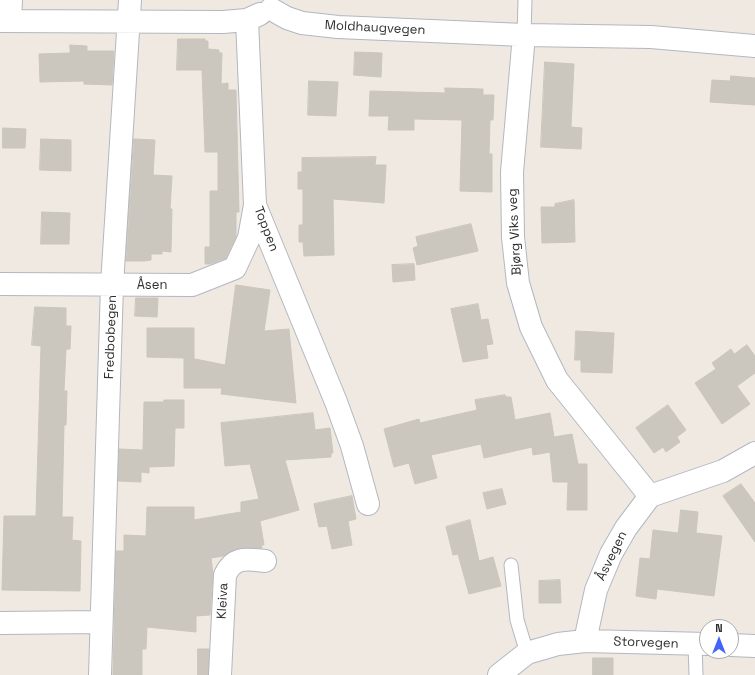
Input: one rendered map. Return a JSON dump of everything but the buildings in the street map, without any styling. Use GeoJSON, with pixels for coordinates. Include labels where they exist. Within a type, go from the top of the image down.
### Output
{"type":"FeatureCollection","features":[{"type":"Feature","properties":{"kind":"street"},"geometry":{"type":"LineString","coordinates":[[5,21],[11,0]]}},
{"type":"Feature","properties":{"kind":"street","name":"Moldhaugvegen"},"geometry":{"type":"LineString","coordinates":[[5,21],[128,10],[223,22],[247,20],[278,4],[287,18],[302,23],[338,27],[524,35],[651,37],[755,46]]}},
{"type":"Feature","properties":{"kind":"street","name":"Fredbobegen"},"geometry":{"type":"LineString","coordinates":[[100,675],[112,284],[128,10]]}},
{"type":"Feature","properties":{"kind":"street","name":"Toppen"},"geometry":{"type":"LineString","coordinates":[[247,20],[255,206],[336,402],[352,446],[368,504]]}},
{"type":"Feature","properties":{"kind":"street","name":"Bjørg Viks veg"},"geometry":{"type":"LineString","coordinates":[[524,35],[512,172],[513,237],[518,283],[531,327],[557,380],[650,496]]}},
{"type":"Feature","properties":{"kind":"street","name":"Åsen"},"geometry":{"type":"LineString","coordinates":[[0,284],[192,284],[235,268],[249,238],[255,206]]}},
{"type":"Feature","properties":{"kind":"street"},"geometry":{"type":"LineString","coordinates":[[650,496],[723,471],[755,453]]}},
{"type":"Feature","properties":{"kind":"street","name":"Åsvegen"},"geometry":{"type":"LineString","coordinates":[[585,641],[596,590],[611,554],[626,528],[650,496]]}},
{"type":"Feature","properties":{"kind":"street","name":"Kleiva"},"geometry":{"type":"LineString","coordinates":[[220,675],[225,575],[230,566],[238,560],[265,561]]}},
{"type":"Feature","properties":{"kind":"street"},"geometry":{"type":"LineString","coordinates":[[0,623],[101,622]]}},
{"type":"Feature","properties":{"kind":"street"},"geometry":{"type":"LineString","coordinates":[[499,675],[527,653],[558,644],[585,641]]}},
{"type":"Feature","properties":{"kind":"street","name":"Storvegen"},"geometry":{"type":"LineString","coordinates":[[585,641],[699,644]]}},
{"type":"Feature","properties":{"kind":"street"},"geometry":{"type":"LineString","coordinates":[[739,645],[755,646]]}},
{"type":"Feature","properties":{"kind":"lane","name":"Bjørg Viks veg"},"geometry":{"type":"LineString","coordinates":[[524,35],[525,0]]}},
{"type":"Feature","properties":{"kind":"lane"},"geometry":{"type":"LineString","coordinates":[[511,565],[517,620],[527,653]]}},
{"type":"Feature","properties":{"kind":"lane"},"geometry":{"type":"LineString","coordinates":[[696,675],[699,656]]}}]}
